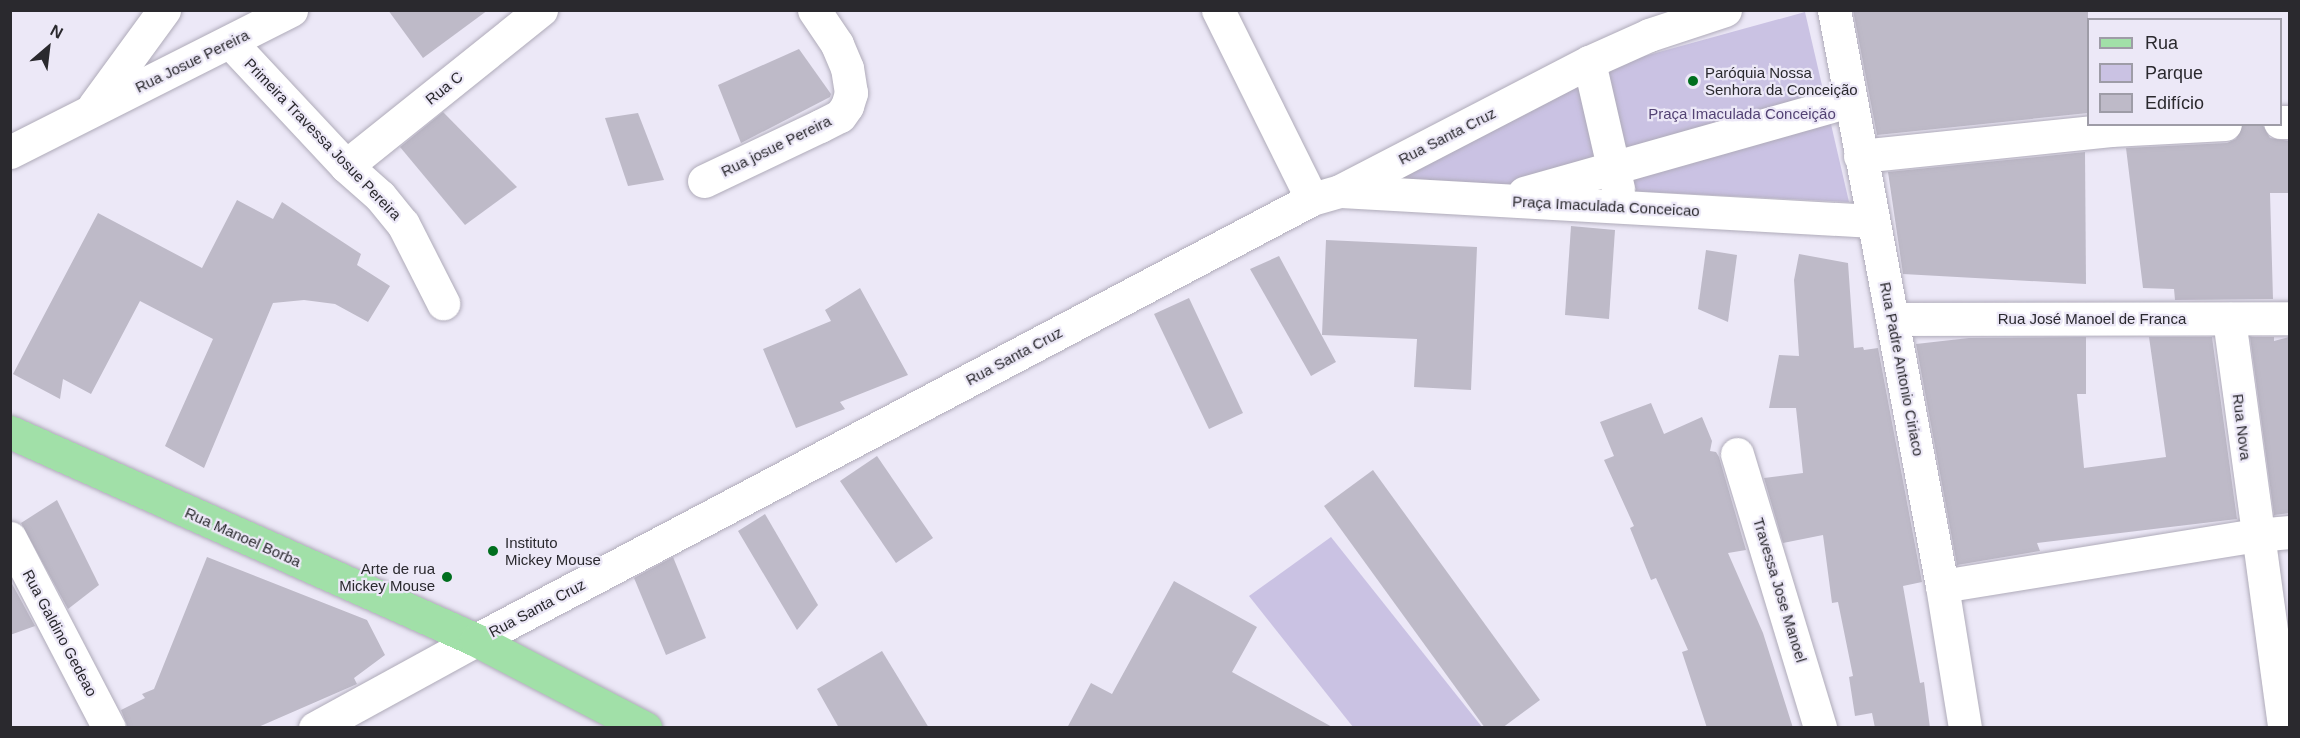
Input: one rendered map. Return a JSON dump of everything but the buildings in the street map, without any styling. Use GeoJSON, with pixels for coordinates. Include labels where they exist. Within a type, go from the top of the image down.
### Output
{"type":"FeatureCollection","features":[{"type":"Feature","properties":{"kind":"main road","name":"Rua Manoel Borba"},"geometry":{"type":"LineString","coordinates":[[10,432],[476,640],[645,728]]}},
{"type":"Feature","properties":{"kind":"street"},"geometry":{"type":"LineString","coordinates":[[92,109],[164,10]]}},
{"type":"Feature","properties":{"kind":"street","name":"Rua Josue Pereira"},"geometry":{"type":"LineString","coordinates":[[10,152],[92,109],[231,43],[291,10]]}},
{"type":"Feature","properties":{"kind":"street","name":"Rua C"},"geometry":{"type":"LineString","coordinates":[[346,166],[541,10]]}},
{"type":"Feature","properties":{"kind":"street","name":"Rua josue Pereira"},"geometry":{"type":"LineString","coordinates":[[704,181],[840,116],[851,93],[847,68],[837,44],[814,10]]}},
{"type":"Feature","properties":{"kind":"street"},"geometry":{"type":"LineString","coordinates":[[1218,10],[1326,195]]}},
{"type":"Feature","properties":{"kind":"street","name":"Rua Padre Antonio Ciriaco"},"geometry":{"type":"LineString","coordinates":[[1834,10],[1860,156],[1894,319],[1965,728]]}},
{"type":"Feature","properties":{"kind":"street","name":"Rua Santa Cruz"},"geometry":{"type":"LineString","coordinates":[[315,728],[476,640],[1326,195],[1589,62],[1648,22],[1709,13]]}},
{"type":"Feature","properties":{"kind":"street","name":"Primeira Travessa Josue Pereira"},"geometry":{"type":"LineString","coordinates":[[231,43],[346,166],[380,196],[403,224],[442,303]]}},
{"type":"Feature","properties":{"kind":"street"},"geometry":{"type":"LineString","coordinates":[[1589,62],[1621,207]]}},
{"type":"Feature","properties":{"kind":"street"},"geometry":{"type":"LineString","coordinates":[[1499,200],[1850,101]]}},
{"type":"Feature","properties":{"kind":"street"},"geometry":{"type":"LineString","coordinates":[[1860,156],[2111,130],[2187,126]]}},
{"type":"Feature","properties":{"kind":"street","name":"Praça Imaculada Conceicao"},"geometry":{"type":"LineString","coordinates":[[1326,195],[1499,200],[1873,221]]}},
{"type":"Feature","properties":{"kind":"street","name":"Rua José Manoel de Franca"},"geometry":{"type":"LineString","coordinates":[[1894,319],[2289,318]]}},
{"type":"Feature","properties":{"kind":"street","name":"Rua Nova"},"geometry":{"type":"LineString","coordinates":[[2229,319],[2256,535],[2284,728]]}},
{"type":"Feature","properties":{"kind":"street","name":"Travessa Jose Manoel"},"geometry":{"type":"LineString","coordinates":[[1737,454],[1820,728]]}},
{"type":"Feature","properties":{"kind":"street"},"geometry":{"type":"LineString","coordinates":[[1942,586],[2256,535],[2289,532]]}},
{"type":"Feature","properties":{"kind":"street","name":"Rua Galdino Gedeao"},"geometry":{"type":"LineString","coordinates":[[10,538],[109,728]]}},
{"type":"Feature","properties":{"kind":"green space","name":"Praça Imaculada Conceição"},"geometry":{"type":"Polygon","coordinates":[[[1805,12],[1849,202],[1390,179],[1601,68],[1805,12]]]}},
{"type":"Feature","properties":{"kind":"green space"},"geometry":{"type":"Polygon","coordinates":[[[1331,537],[1482,727],[1353,727],[1249,596],[1331,537]]]}},
{"type":"Feature","properties":{"kind":"place","name":"Paróquia Nossa Senhora da Conceição"},"geometry":{"type":"Point","coordinates":[1693,81]}},
{"type":"Feature","properties":{"kind":"place","name":"Instituto Mickey Mouse"},"geometry":{"type":"Point","coordinates":[493,551]}},
{"type":"Feature","properties":{"kind":"place","name":"Arte de rua Mickey Mouse"},"geometry":{"type":"Point","coordinates":[447,577]}}]}
